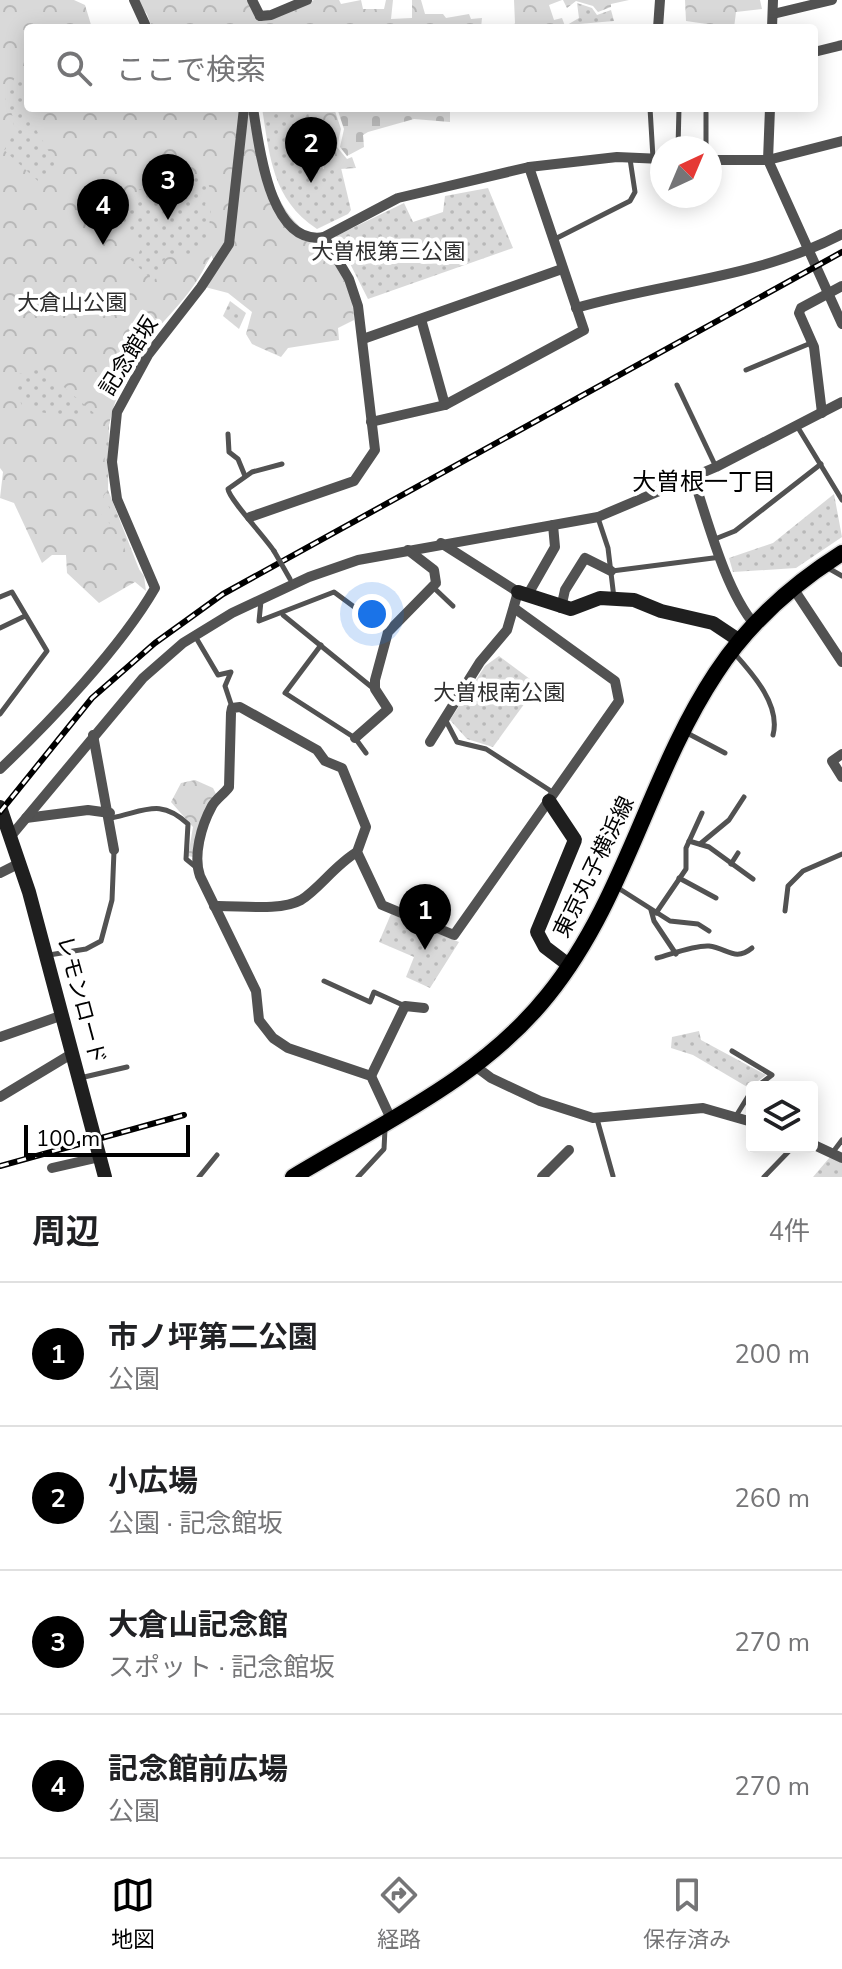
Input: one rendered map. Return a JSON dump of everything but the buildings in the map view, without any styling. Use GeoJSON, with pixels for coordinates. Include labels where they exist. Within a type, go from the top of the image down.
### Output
{"type":"FeatureCollection","features":[{"type":"Feature","properties":{"kind":"main road","name":"東京丸子横浜線"},"geometry":{"type":"LineString","coordinates":[[300,1175],[475,1066],[528,1019],[570,966],[613,885],[683,731],[736,646],[793,588],[842,553]]}},
{"type":"Feature","properties":{"kind":"street"},"geometry":{"type":"LineString","coordinates":[[134,0],[145,24]]}},
{"type":"Feature","properties":{"kind":"street"},"geometry":{"type":"LineString","coordinates":[[252,0],[260,16],[257,24]]}},
{"type":"Feature","properties":{"kind":"street"},"geometry":{"type":"LineString","coordinates":[[260,16],[271,15],[307,0]]}},
{"type":"Feature","properties":{"kind":"street"},"geometry":{"type":"LineString","coordinates":[[658,24],[660,0]]}},
{"type":"Feature","properties":{"kind":"street"},"geometry":{"type":"LineString","coordinates":[[772,24],[773,0]]}},
{"type":"Feature","properties":{"kind":"street"},"geometry":{"type":"LineString","coordinates":[[773,14],[832,0]]}},
{"type":"Feature","properties":{"kind":"street"},"geometry":{"type":"LineString","coordinates":[[818,51],[842,45]]}},
{"type":"Feature","properties":{"kind":"street","name":"記念館坂"},"geometry":{"type":"LineString","coordinates":[[0,769],[75,691],[144,607],[155,588],[117,499],[112,462],[117,412],[148,355],[201,287],[229,244],[244,112]]}},
{"type":"Feature","properties":{"kind":"street"},"geometry":{"type":"LineString","coordinates":[[254,112],[261,163],[275,204],[301,233],[311,239],[324,237],[398,198],[529,167],[650,159]]}},
{"type":"Feature","properties":{"kind":"street"},"geometry":{"type":"LineString","coordinates":[[770,112],[768,160],[842,324]]}},
{"type":"Feature","properties":{"kind":"street"},"geometry":{"type":"LineString","coordinates":[[722,160],[768,160],[842,141]]}},
{"type":"Feature","properties":{"kind":"street"},"geometry":{"type":"LineString","coordinates":[[371,422],[445,405],[584,330],[529,167]]}},
{"type":"Feature","properties":{"kind":"street"},"geometry":{"type":"LineString","coordinates":[[576,308],[640,289],[690,285],[749,271],[809,251],[842,234]]}},
{"type":"Feature","properties":{"kind":"street"},"geometry":{"type":"LineString","coordinates":[[250,517],[354,481],[375,450],[363,339],[349,279],[324,237]]}},
{"type":"Feature","properties":{"kind":"street"},"geometry":{"type":"LineString","coordinates":[[363,339],[562,269]]}},
{"type":"Feature","properties":{"kind":"street"},"geometry":{"type":"LineString","coordinates":[[822,413],[812,342],[799,313],[801,308],[842,286]]}},
{"type":"Feature","properties":{"kind":"street"},"geometry":{"type":"LineString","coordinates":[[421,319],[445,405]]}},
{"type":"Feature","properties":{"kind":"street"},"geometry":{"type":"LineString","coordinates":[[11,836],[143,678],[195,636],[292,582],[358,560],[598,517],[716,467],[842,402]]}},
{"type":"Feature","properties":{"kind":"street"},"geometry":{"type":"LineString","coordinates":[[693,477],[722,557],[746,614],[755,625]]}},
{"type":"Feature","properties":{"kind":"street"},"geometry":{"type":"LineString","coordinates":[[430,742],[480,662],[507,630],[522,594],[555,547],[553,525]]}},
{"type":"Feature","properties":{"kind":"street"},"geometry":{"type":"LineString","coordinates":[[441,543],[522,594],[561,608],[581,608],[593,600],[634,600],[661,611],[713,623],[736,646]]}},
{"type":"Feature","properties":{"kind":"street"},"geometry":{"type":"LineString","coordinates":[[355,738],[388,709],[375,689],[388,632],[436,583],[434,570],[408,550]]}},
{"type":"Feature","properties":{"kind":"street"},"geometry":{"type":"LineString","coordinates":[[561,608],[565,590],[585,558],[611,571]]}},
{"type":"Feature","properties":{"kind":"street"},"geometry":{"type":"LineString","coordinates":[[793,588],[842,662]]}},
{"type":"Feature","properties":{"kind":"street"},"geometry":{"type":"LineString","coordinates":[[357,852],[382,905],[454,935],[619,701],[615,681],[514,608]]}},
{"type":"Feature","properties":{"kind":"street"},"geometry":{"type":"LineString","coordinates":[[214,906],[283,905],[300,900],[334,866],[357,852],[366,827],[342,768],[325,761],[317,750],[240,707],[232,708],[229,787],[213,804],[195,862],[197,868],[214,906],[256,991],[259,1020],[273,1038],[288,1048],[371,1076]]}},
{"type":"Feature","properties":{"kind":"street"},"geometry":{"type":"LineString","coordinates":[[93,735],[114,850]]}},
{"type":"Feature","properties":{"kind":"street"},"geometry":{"type":"LineString","coordinates":[[842,754],[832,761],[842,777]]}},
{"type":"Feature","properties":{"kind":"street"},"geometry":{"type":"LineString","coordinates":[[551,797],[575,840],[537,932],[545,947],[570,966]]}},
{"type":"Feature","properties":{"kind":"street","name":"レモンロード"},"geometry":{"type":"LineString","coordinates":[[0,807],[47,955],[105,1177]]}},
{"type":"Feature","properties":{"kind":"street"},"geometry":{"type":"LineString","coordinates":[[26,818],[88,810],[110,815]]}},
{"type":"Feature","properties":{"kind":"street"},"geometry":{"type":"LineString","coordinates":[[0,873],[20,863]]}},
{"type":"Feature","properties":{"kind":"street"},"geometry":{"type":"LineString","coordinates":[[387,1121],[371,1076],[405,1006],[424,1008]]}},
{"type":"Feature","properties":{"kind":"street"},"geometry":{"type":"LineString","coordinates":[[0,1037],[63,1015]]}},
{"type":"Feature","properties":{"kind":"street"},"geometry":{"type":"LineString","coordinates":[[0,1097],[73,1053]]}},
{"type":"Feature","properties":{"kind":"street"},"geometry":{"type":"LineString","coordinates":[[475,1066],[491,1078],[540,1101],[596,1118],[703,1108],[746,1120]]}},
{"type":"Feature","properties":{"kind":"street"},"geometry":{"type":"LineString","coordinates":[[818,1147],[837,1156]]}},
{"type":"Feature","properties":{"kind":"street"},"geometry":{"type":"LineString","coordinates":[[542,1177],[569,1150]]}},
{"type":"Feature","properties":{"kind":"street"},"geometry":{"type":"LineString","coordinates":[[52,1168],[100,1157]]}},
{"type":"Feature","properties":{"kind":"lane"},"geometry":{"type":"LineString","coordinates":[[651,112],[654,136]]}},
{"type":"Feature","properties":{"kind":"lane"},"geometry":{"type":"LineString","coordinates":[[678,136],[679,112]]}},
{"type":"Feature","properties":{"kind":"lane"},"geometry":{"type":"LineString","coordinates":[[706,113],[706,136]]}},
{"type":"Feature","properties":{"kind":"lane"},"geometry":{"type":"LineString","coordinates":[[553,240],[630,201],[635,192],[630,158]]}},
{"type":"Feature","properties":{"kind":"lane"},"geometry":{"type":"LineString","coordinates":[[746,370],[812,342]]}},
{"type":"Feature","properties":{"kind":"lane"},"geometry":{"type":"LineString","coordinates":[[677,385],[716,467]]}},
{"type":"Feature","properties":{"kind":"lane"},"geometry":{"type":"LineString","coordinates":[[797,426],[842,500]]}},
{"type":"Feature","properties":{"kind":"lane"},"geometry":{"type":"LineString","coordinates":[[228,434],[229,452],[238,459],[245,476]]}},
{"type":"Feature","properties":{"kind":"lane"},"geometry":{"type":"LineString","coordinates":[[282,464],[260,468],[245,476],[228,489],[228,494],[235,505],[250,517],[292,582]]}},
{"type":"Feature","properties":{"kind":"lane"},"geometry":{"type":"LineString","coordinates":[[715,539],[735,531],[821,464]]}},
{"type":"Feature","properties":{"kind":"lane"},"geometry":{"type":"LineString","coordinates":[[598,517],[614,598]]}},
{"type":"Feature","properties":{"kind":"lane"},"geometry":{"type":"LineString","coordinates":[[611,571],[722,557]]}},
{"type":"Feature","properties":{"kind":"lane"},"geometry":{"type":"LineString","coordinates":[[823,565],[842,576]]}},
{"type":"Feature","properties":{"kind":"lane"},"geometry":{"type":"LineString","coordinates":[[432,586],[453,606]]}},
{"type":"Feature","properties":{"kind":"lane"},"geometry":{"type":"LineString","coordinates":[[0,597],[12,592],[47,651],[0,714]]}},
{"type":"Feature","properties":{"kind":"lane"},"geometry":{"type":"LineString","coordinates":[[261,600],[259,621],[334,592],[388,632]]}},
{"type":"Feature","properties":{"kind":"lane"},"geometry":{"type":"LineString","coordinates":[[282,614],[375,689]]}},
{"type":"Feature","properties":{"kind":"lane"},"geometry":{"type":"LineString","coordinates":[[0,628],[25,616]]}},
{"type":"Feature","properties":{"kind":"lane"},"geometry":{"type":"LineString","coordinates":[[195,636],[218,675],[231,672],[225,686],[232,708]]}},
{"type":"Feature","properties":{"kind":"lane"},"geometry":{"type":"LineString","coordinates":[[321,645],[285,693],[355,738],[366,753]]}},
{"type":"Feature","properties":{"kind":"lane"},"geometry":{"type":"LineString","coordinates":[[736,646],[760,683],[775,727],[773,735]]}},
{"type":"Feature","properties":{"kind":"lane"},"geometry":{"type":"LineString","coordinates":[[445,718],[457,742],[486,749],[551,797]]}},
{"type":"Feature","properties":{"kind":"lane"},"geometry":{"type":"LineString","coordinates":[[775,727],[783,724]]}},
{"type":"Feature","properties":{"kind":"lane"},"geometry":{"type":"LineString","coordinates":[[683,731],[725,753]]}},
{"type":"Feature","properties":{"kind":"lane"},"geometry":{"type":"LineString","coordinates":[[700,844],[729,820],[744,797]]}},
{"type":"Feature","properties":{"kind":"lane"},"geometry":{"type":"LineString","coordinates":[[110,815],[165,807],[174,810],[188,824],[186,859],[197,868]]}},
{"type":"Feature","properties":{"kind":"lane"},"geometry":{"type":"LineString","coordinates":[[676,954],[654,921],[653,911],[686,869],[689,841],[702,813]]}},
{"type":"Feature","properties":{"kind":"lane"},"geometry":{"type":"LineString","coordinates":[[689,841],[700,844],[753,879]]}},
{"type":"Feature","properties":{"kind":"lane"},"geometry":{"type":"LineString","coordinates":[[47,955],[86,949],[101,941],[112,900],[114,850]]}},
{"type":"Feature","properties":{"kind":"lane"},"geometry":{"type":"LineString","coordinates":[[731,864],[738,853]]}},
{"type":"Feature","properties":{"kind":"lane"},"geometry":{"type":"LineString","coordinates":[[785,911],[788,886],[803,871],[842,854]]}},
{"type":"Feature","properties":{"kind":"lane"},"geometry":{"type":"LineString","coordinates":[[679,878],[716,898]]}},
{"type":"Feature","properties":{"kind":"lane"},"geometry":{"type":"LineString","coordinates":[[613,885],[670,921],[698,924],[709,931]]}},
{"type":"Feature","properties":{"kind":"lane"},"geometry":{"type":"LineString","coordinates":[[657,958],[706,946],[728,956],[746,954],[752,948]]}},
{"type":"Feature","properties":{"kind":"lane"},"geometry":{"type":"LineString","coordinates":[[324,981],[370,1002],[374,992],[405,1006]]}},
{"type":"Feature","properties":{"kind":"lane"},"geometry":{"type":"LineString","coordinates":[[732,1051],[772,1075],[764,1081]]}},
{"type":"Feature","properties":{"kind":"lane"},"geometry":{"type":"LineString","coordinates":[[79,1078],[127,1067]]}},
{"type":"Feature","properties":{"kind":"lane"},"geometry":{"type":"LineString","coordinates":[[736,1117],[746,1101]]}},
{"type":"Feature","properties":{"kind":"lane"},"geometry":{"type":"LineString","coordinates":[[596,1118],[613,1176]]}},
{"type":"Feature","properties":{"kind":"lane"},"geometry":{"type":"LineString","coordinates":[[358,1177],[384,1149],[387,1121]]}},
{"type":"Feature","properties":{"kind":"lane"},"geometry":{"type":"LineString","coordinates":[[837,1156],[842,1140]]}},
{"type":"Feature","properties":{"kind":"lane"},"geometry":{"type":"LineString","coordinates":[[764,1177],[787,1153]]}},
{"type":"Feature","properties":{"kind":"lane"},"geometry":{"type":"LineString","coordinates":[[199,1177],[217,1155]]}},
{"type":"Feature","properties":{"kind":"green space","name":"大倉山公園"},"geometry":{"type":"Polygon","coordinates":[[[0,0],[74,0],[85,5],[91,24],[24,24],[24,81],[15,77],[5,98],[14,125],[12,137],[4,150],[38,181],[59,169],[34,126],[33,112],[254,112],[266,166],[279,198],[299,226],[313,237],[321,234],[348,286],[354,320],[338,328],[339,340],[288,348],[281,357],[252,344],[246,334],[252,312],[228,293],[205,287],[214,261],[207,245],[211,209],[205,205],[210,189],[207,180],[158,167],[148,189],[139,189],[130,204],[113,202],[111,218],[142,246],[138,255],[129,258],[153,281],[163,272],[163,261],[171,254],[194,257],[204,246],[209,258],[187,294],[134,362],[117,397],[107,435],[107,491],[103,497],[113,514],[109,516],[105,509],[97,509],[111,525],[118,526],[125,550],[144,576],[146,591],[135,582],[99,603],[67,573],[66,555],[52,555],[42,563],[14,503],[0,498],[3,472],[0,468],[0,0]],[[42,368],[19,374],[15,391],[24,409],[62,416],[94,415],[42,368]]]}},
{"type":"Feature","properties":{"kind":"green space"},"geometry":{"type":"Polygon","coordinates":[[[136,0],[248,0],[270,18],[314,0],[339,0],[341,4],[361,0],[363,9],[384,9],[386,0],[393,0],[391,19],[412,18],[412,0],[421,0],[425,14],[443,14],[446,18],[469,14],[471,19],[482,18],[481,24],[151,24],[136,0]]]}},
{"type":"Feature","properties":{"kind":"green space"},"geometry":{"type":"Polygon","coordinates":[[[514,0],[562,0],[549,5],[554,20],[562,18],[564,24],[515,23],[514,0]]]}},
{"type":"Feature","properties":{"kind":"green space"},"geometry":{"type":"Polygon","coordinates":[[[563,0],[629,0],[611,4],[611,7],[598,12],[593,6],[576,1],[567,8],[563,0]]]}},
{"type":"Feature","properties":{"kind":"green space"},"geometry":{"type":"Polygon","coordinates":[[[685,0],[760,0],[762,9],[736,12],[734,24],[686,21],[685,0]]]}},
{"type":"Feature","properties":{"kind":"green space"},"geometry":{"type":"Polygon","coordinates":[[[577,3],[592,8],[597,15],[611,10],[614,21],[569,24],[579,18],[577,3]]]}},
{"type":"Feature","properties":{"kind":"green space","name":"大倉山公園"},"geometry":{"type":"Polygon","coordinates":[[[24,29],[24,112],[233,112],[224,236],[191,288],[155,329],[117,391],[109,425],[108,490],[139,569],[100,596],[0,407],[0,37],[24,29]]]}},
{"type":"Feature","properties":{"kind":"green space"},"geometry":{"type":"Polygon","coordinates":[[[263,112],[312,112],[323,169],[341,168],[351,210],[348,214],[317,229],[302,217],[282,190],[263,112]]]}},
{"type":"Feature","properties":{"kind":"green space"},"geometry":{"type":"Polygon","coordinates":[[[308,112],[335,112],[341,129],[337,147],[347,159],[352,157],[356,168],[324,170],[308,112]]]}},
{"type":"Feature","properties":{"kind":"green space"},"geometry":{"type":"Polygon","coordinates":[[[338,112],[450,112],[450,122],[414,119],[368,132],[363,135],[364,147],[347,156],[340,147],[344,129],[338,112]]]}},
{"type":"Feature","properties":{"kind":"green space","name":"大曽根第三公園"},"geometry":{"type":"Polygon","coordinates":[[[488,188],[513,248],[368,299],[336,236],[404,203],[413,222],[443,212],[445,196],[488,188]]]}},
{"type":"Feature","properties":{"kind":"green space"},"geometry":{"type":"Polygon","coordinates":[[[230,301],[246,313],[239,329],[223,316],[230,301]]]}},
{"type":"Feature","properties":{"kind":"green space"},"geometry":{"type":"Polygon","coordinates":[[[834,494],[842,537],[796,568],[733,572],[729,558],[773,543],[834,494]]]}},
{"type":"Feature","properties":{"kind":"green space","name":"大曽根南公園"},"geometry":{"type":"Polygon","coordinates":[[[499,656],[538,685],[493,747],[467,739],[450,720],[485,666],[499,656]]]}},
{"type":"Feature","properties":{"kind":"green space"},"geometry":{"type":"Polygon","coordinates":[[[195,780],[213,788],[217,796],[193,857],[188,856],[193,827],[171,802],[181,783],[195,780]]]}},
{"type":"Feature","properties":{"kind":"green space"},"geometry":{"type":"Polygon","coordinates":[[[391,914],[459,942],[430,988],[406,977],[414,957],[379,942],[391,914]]]}},
{"type":"Feature","properties":{"kind":"green space"},"geometry":{"type":"Polygon","coordinates":[[[699,1031],[701,1040],[766,1075],[758,1081],[746,1081],[746,1086],[693,1055],[671,1048],[672,1037],[699,1031]]]}},
{"type":"Feature","properties":{"kind":"green space"},"geometry":{"type":"Polygon","coordinates":[[[830,1157],[842,1163],[842,1177],[813,1177],[830,1157]]]}},
{"type":"Feature","properties":{"kind":"railway"},"geometry":{"type":"LineString","coordinates":[[0,812],[92,698],[155,643],[223,594],[842,252]]}},
{"type":"Feature","properties":{"kind":"railway"},"geometry":{"type":"LineString","coordinates":[[0,1166],[184,1115]]}},
{"type":"Feature","properties":{"kind":"place","name":"小広場"},"geometry":{"type":"Point","coordinates":[311,183]}},
{"type":"Feature","properties":{"kind":"place","name":"大倉山記念館"},"geometry":{"type":"Point","coordinates":[168,220]}},
{"type":"Feature","properties":{"kind":"place","name":"記念館前広場"},"geometry":{"type":"Point","coordinates":[103,245]}},
{"type":"Feature","properties":{"kind":"place","name":"市ノ坪第二公園"},"geometry":{"type":"Point","coordinates":[425,950]}},
{"type":"Feature","properties":{"kind":"district","name":"大曽根一丁目"},"geometry":{"type":"Point","coordinates":[704,482]}}]}
